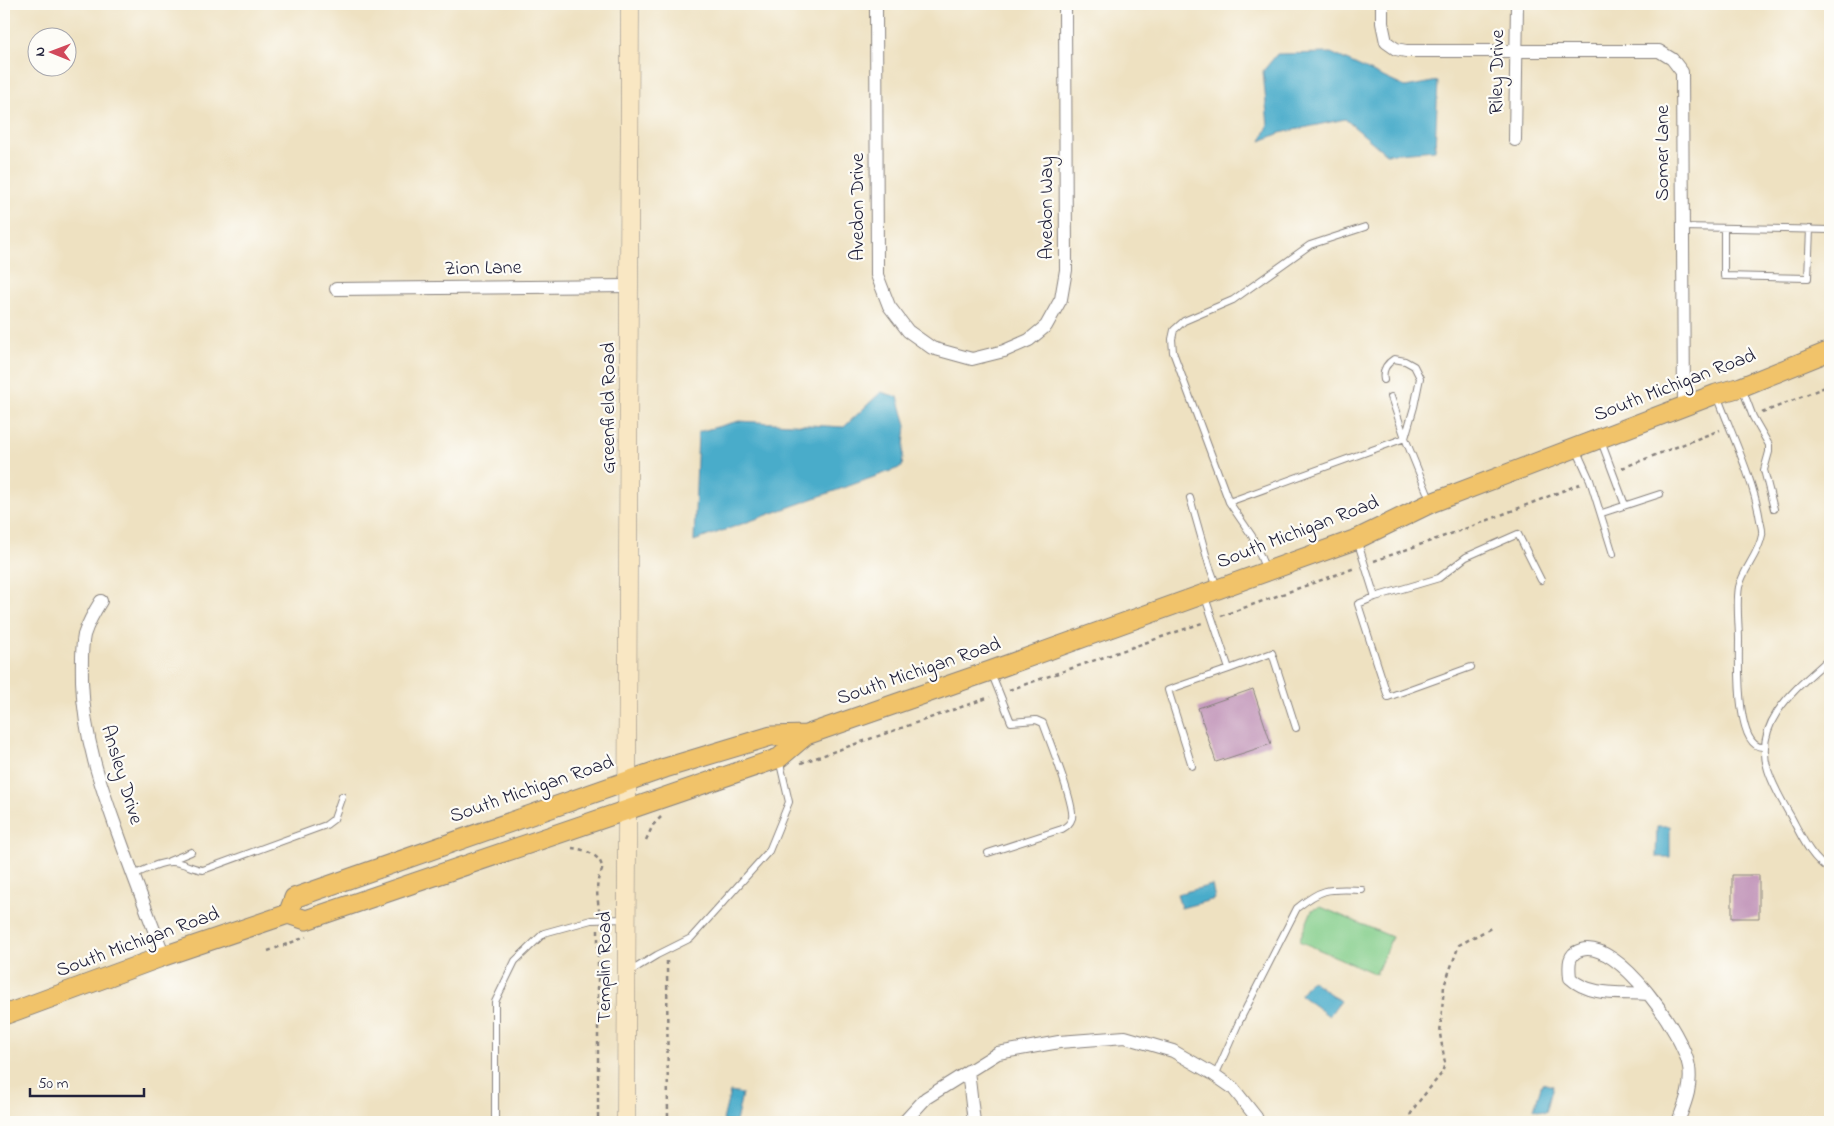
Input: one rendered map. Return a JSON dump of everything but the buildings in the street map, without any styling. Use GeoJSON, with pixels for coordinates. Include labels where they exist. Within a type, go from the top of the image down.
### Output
{"type":"FeatureCollection","features":[{"type":"Feature","properties":{"kind":"main road","name":"South Michigan Road"},"geometry":{"type":"LineString","coordinates":[[288,914],[294,898],[627,780],[771,736],[806,735],[1357,539],[1431,503],[1716,394],[1741,387],[1830,351]]}},
{"type":"Feature","properties":{"kind":"main road","name":"South Michigan Road"},"geometry":{"type":"LineString","coordinates":[[4,1014],[164,956],[288,914],[306,920],[627,812],[780,764],[806,735]]}},
{"type":"Feature","properties":{"kind":"street","name":"Greenfield Road"},"geometry":{"type":"LineString","coordinates":[[627,812],[631,286],[630,4]]}},
{"type":"Feature","properties":{"kind":"street","name":"Avedon Drive"},"geometry":{"type":"LineString","coordinates":[[876,4],[877,275],[888,306],[908,331],[932,348],[972,358]]}},
{"type":"Feature","properties":{"kind":"street","name":"Avedon Way"},"geometry":{"type":"LineString","coordinates":[[972,358],[1004,351],[1029,340],[1046,326],[1061,299],[1066,270],[1065,4]]}},
{"type":"Feature","properties":{"kind":"street","name":"Somer Lane"},"geometry":{"type":"LineString","coordinates":[[1382,4],[1382,23],[1386,42],[1396,49],[1406,51],[1659,51],[1672,59],[1682,72],[1684,406]]}},
{"type":"Feature","properties":{"kind":"street","name":"Riley Drive"},"geometry":{"type":"LineString","coordinates":[[1515,140],[1518,4]]}},
{"type":"Feature","properties":{"kind":"street","name":"Zion Lane"},"geometry":{"type":"LineString","coordinates":[[336,289],[631,286]]}},
{"type":"Feature","properties":{"kind":"street","name":"Ansley Drive"},"geometry":{"type":"LineString","coordinates":[[101,602],[90,620],[84,636],[82,660],[84,714],[87,735],[97,773],[164,956]]}},
{"type":"Feature","properties":{"kind":"street","name":"Templin Road"},"geometry":{"type":"LineString","coordinates":[[626,1122],[625,919],[627,812]]}},
{"type":"Feature","properties":{"kind":"street"},"geometry":{"type":"LineString","coordinates":[[1648,994],[1590,990],[1578,986],[1570,978],[1568,965],[1570,957],[1579,951],[1589,948],[1603,952],[1622,964],[1648,994],[1663,1014],[1677,1038],[1689,1066],[1689,1095],[1678,1122]]}},
{"type":"Feature","properties":{"kind":"street"},"geometry":{"type":"LineString","coordinates":[[904,1122],[926,1098],[998,1053],[1059,1042],[1125,1037],[1173,1051],[1215,1076],[1233,1088],[1258,1122]]}},
{"type":"Feature","properties":{"kind":"street"},"geometry":{"type":"LineString","coordinates":[[968,1071],[974,1122]]}},
{"type":"Feature","properties":{"kind":"lane"},"geometry":{"type":"LineString","coordinates":[[1267,571],[1252,536],[1230,502],[1173,352],[1172,339],[1174,330],[1184,321],[1234,300],[1310,245],[1365,227]]}},
{"type":"Feature","properties":{"kind":"lane"},"geometry":{"type":"LineString","coordinates":[[1682,227],[1830,230]]}},
{"type":"Feature","properties":{"kind":"lane"},"geometry":{"type":"LineString","coordinates":[[1724,228],[1724,276],[1808,278],[1810,229]]}},
{"type":"Feature","properties":{"kind":"lane"},"geometry":{"type":"LineString","coordinates":[[1384,380],[1383,374],[1386,364],[1394,359],[1405,361],[1414,366],[1420,378],[1405,438]]}},
{"type":"Feature","properties":{"kind":"lane"},"geometry":{"type":"LineString","coordinates":[[1741,387],[1753,416],[1769,444],[1769,452],[1764,470],[1774,509]]}},
{"type":"Feature","properties":{"kind":"lane"},"geometry":{"type":"LineString","coordinates":[[1716,394],[1758,507],[1762,535],[1755,553],[1744,571],[1739,589],[1738,614],[1740,700],[1746,730],[1754,744],[1759,748],[1764,747]]}},
{"type":"Feature","properties":{"kind":"lane"},"geometry":{"type":"LineString","coordinates":[[1390,398],[1431,503]]}},
{"type":"Feature","properties":{"kind":"lane"},"geometry":{"type":"LineString","coordinates":[[1230,502],[1405,438]]}},
{"type":"Feature","properties":{"kind":"lane"},"geometry":{"type":"LineString","coordinates":[[1601,438],[1625,505]]}},
{"type":"Feature","properties":{"kind":"lane"},"geometry":{"type":"LineString","coordinates":[[1576,448],[1602,512],[1613,554]]}},
{"type":"Feature","properties":{"kind":"lane"},"geometry":{"type":"LineString","coordinates":[[1602,512],[1660,494]]}},
{"type":"Feature","properties":{"kind":"lane"},"geometry":{"type":"LineString","coordinates":[[1190,498],[1209,564],[1213,619],[1229,669]]}},
{"type":"Feature","properties":{"kind":"lane"},"geometry":{"type":"LineString","coordinates":[[1471,667],[1388,697],[1358,604],[1439,578],[1466,558],[1518,534],[1541,580]]}},
{"type":"Feature","properties":{"kind":"lane"},"geometry":{"type":"LineString","coordinates":[[1357,539],[1375,597]]}},
{"type":"Feature","properties":{"kind":"lane"},"geometry":{"type":"LineString","coordinates":[[1192,766],[1168,690],[1272,653],[1296,728]]}},
{"type":"Feature","properties":{"kind":"lane"},"geometry":{"type":"LineString","coordinates":[[1830,658],[1790,694],[1770,725],[1764,747],[1768,770],[1780,796],[1814,856],[1823,866],[1830,870]]}},
{"type":"Feature","properties":{"kind":"lane"},"geometry":{"type":"LineString","coordinates":[[988,853],[1062,829],[1069,824],[1072,816],[1070,802],[1043,723],[1036,720],[1011,722],[990,671]]}},
{"type":"Feature","properties":{"kind":"lane"},"geometry":{"type":"LineString","coordinates":[[626,974],[691,938],[769,851],[790,802],[780,764]]}},
{"type":"Feature","properties":{"kind":"lane"},"geometry":{"type":"LineString","coordinates":[[167,862],[178,863],[196,870],[203,870],[317,828],[334,819],[342,796]]}},
{"type":"Feature","properties":{"kind":"lane"},"geometry":{"type":"LineString","coordinates":[[133,875],[191,852]]}},
{"type":"Feature","properties":{"kind":"lane"},"geometry":{"type":"LineString","coordinates":[[1215,1076],[1239,1022],[1297,908],[1313,895],[1331,889],[1362,890]]}},
{"type":"Feature","properties":{"kind":"lane"},"geometry":{"type":"LineString","coordinates":[[495,1122],[495,1002],[516,961],[544,933],[591,920],[625,919]]}},
{"type":"Feature","properties":{"kind":"path"},"geometry":{"type":"LineString","coordinates":[[1753,416],[1830,385]]}},
{"type":"Feature","properties":{"kind":"path"},"geometry":{"type":"LineString","coordinates":[[1612,472],[1728,426]]}},
{"type":"Feature","properties":{"kind":"path"},"geometry":{"type":"LineString","coordinates":[[780,764],[1000,694],[1473,526],[1590,480]]}},
{"type":"Feature","properties":{"kind":"path"},"geometry":{"type":"LineString","coordinates":[[646,840],[653,824],[666,814]]}},
{"type":"Feature","properties":{"kind":"path"},"geometry":{"type":"LineString","coordinates":[[564,848],[582,849],[599,860],[602,870],[598,879],[599,912]]}},
{"type":"Feature","properties":{"kind":"path"},"geometry":{"type":"LineString","coordinates":[[598,928],[598,1122]]}},
{"type":"Feature","properties":{"kind":"path"},"geometry":{"type":"LineString","coordinates":[[1406,1122],[1416,1105],[1442,1073],[1445,1063],[1440,1034],[1444,986],[1459,946],[1492,928]]}},
{"type":"Feature","properties":{"kind":"path"},"geometry":{"type":"LineString","coordinates":[[268,951],[314,935]]}},
{"type":"Feature","properties":{"kind":"path"},"geometry":{"type":"LineString","coordinates":[[667,950],[668,1122]]}},
{"type":"Feature","properties":{"kind":"green space"},"geometry":{"type":"Polygon","coordinates":[[[1321,907],[1392,937],[1376,974],[1299,941],[1312,910],[1321,907]]]}},
{"type":"Feature","properties":{"kind":"water"},"geometry":{"type":"Polygon","coordinates":[[[1331,53],[1405,87],[1438,81],[1435,150],[1386,154],[1345,119],[1280,133],[1261,141],[1268,126],[1263,71],[1277,54],[1331,53]]]}},
{"type":"Feature","properties":{"kind":"water"},"geometry":{"type":"Polygon","coordinates":[[[881,392],[898,397],[906,425],[902,467],[694,541],[698,432],[739,421],[844,427],[881,392]]]}},
{"type":"Feature","properties":{"kind":"water"},"geometry":{"type":"Polygon","coordinates":[[[1657,826],[1670,826],[1670,857],[1656,857],[1657,826]]]}},
{"type":"Feature","properties":{"kind":"water"},"geometry":{"type":"Polygon","coordinates":[[[1212,885],[1215,899],[1181,908],[1177,894],[1212,885]]]}},
{"type":"Feature","properties":{"kind":"water"},"geometry":{"type":"Polygon","coordinates":[[[1311,980],[1340,1001],[1329,1016],[1300,995],[1311,980]]]}},
{"type":"Feature","properties":{"kind":"water"},"geometry":{"type":"Polygon","coordinates":[[[1542,1083],[1553,1086],[1546,1112],[1534,1109],[1542,1083]]]}},
{"type":"Feature","properties":{"kind":"water"},"geometry":{"type":"Polygon","coordinates":[[[730,1092],[742,1094],[736,1122],[723,1120],[730,1092]]]}}]}
